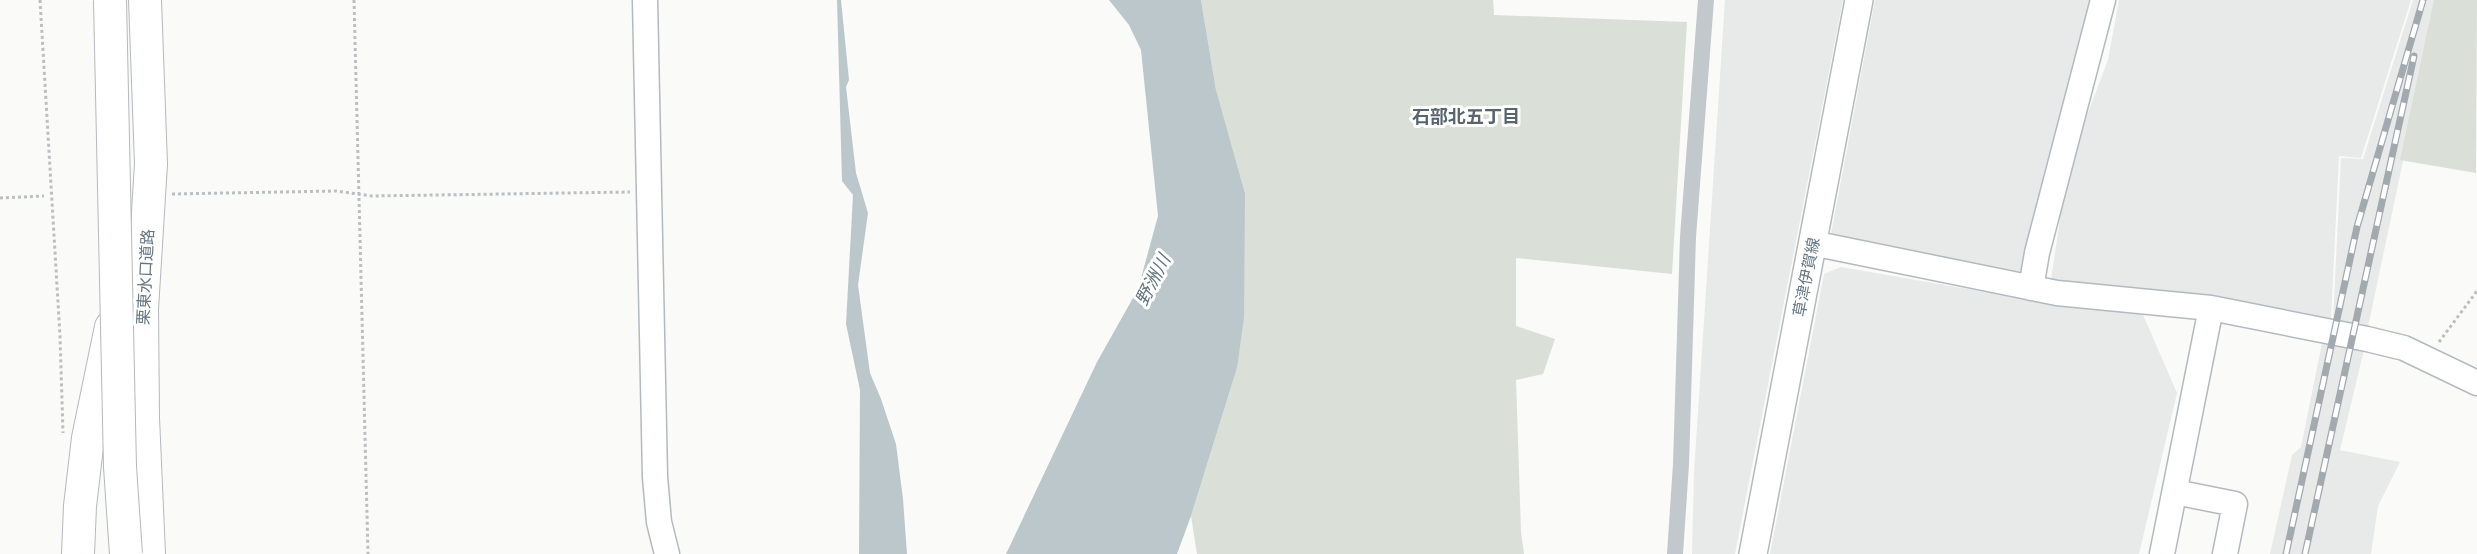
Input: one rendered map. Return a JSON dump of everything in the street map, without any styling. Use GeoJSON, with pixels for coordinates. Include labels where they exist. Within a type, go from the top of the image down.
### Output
{"type":"FeatureCollection","features":[{"type":"Feature","properties":{"kind":"highway","name":"栗東水口道路"},"geometry":{"type":"LineString","coordinates":[[110,0],[120,467],[126,554]]}},
{"type":"Feature","properties":{"kind":"highway","name":"栗東水口道路"},"geometry":{"type":"LineString","coordinates":[[146,0],[151,164],[142,320],[143,418],[149,554]]}},
{"type":"Feature","properties":{"kind":"highway"},"geometry":{"type":"LineString","coordinates":[[78,554],[80,506],[88,438],[118,297],[148,104]]}},
{"type":"Feature","properties":{"kind":"main road","name":"草津伊賀線"},"geometry":{"type":"LineString","coordinates":[[1753,554],[1859,0]]}},
{"type":"Feature","properties":{"kind":"street"},"geometry":{"type":"LineString","coordinates":[[645,0],[655,477],[659,522],[667,554]]}},
{"type":"Feature","properties":{"kind":"street"},"geometry":{"type":"LineString","coordinates":[[1675,554],[1681,464],[1688,237],[1706,0]]}},
{"type":"Feature","properties":{"kind":"street"},"geometry":{"type":"LineString","coordinates":[[2031,288],[2042,231],[2103,0]]}},
{"type":"Feature","properties":{"kind":"street"},"geometry":{"type":"LineString","coordinates":[[1812,243],[2057,293],[2211,308],[2386,343],[2427,358],[2477,383]]}},
{"type":"Feature","properties":{"kind":"street"},"geometry":{"type":"LineString","coordinates":[[2162,554],[2211,308]]}},
{"type":"Feature","properties":{"kind":"street"},"geometry":{"type":"LineString","coordinates":[[2175,492],[2235,504],[2224,554]]}},
{"type":"Feature","properties":{"kind":"path"},"geometry":{"type":"LineString","coordinates":[[40,0],[59,324],[63,439]]}},
{"type":"Feature","properties":{"kind":"path"},"geometry":{"type":"LineString","coordinates":[[354,0],[368,554]]}},
{"type":"Feature","properties":{"kind":"path"},"geometry":{"type":"LineString","coordinates":[[163,194],[336,191],[372,196],[650,192]]}},
{"type":"Feature","properties":{"kind":"path"},"geometry":{"type":"LineString","coordinates":[[0,198],[44,196]]}},
{"type":"Feature","properties":{"kind":"path"},"geometry":{"type":"LineString","coordinates":[[2427,358],[2477,291]]}},
{"type":"Feature","properties":{"kind":"shaded area"},"geometry":{"type":"Polygon","coordinates":[[[1201,0],[1493,0],[1494,15],[1687,22],[1672,274],[1516,258],[1516,326],[1555,339],[1543,374],[1516,380],[1521,532],[1524,554],[1197,554],[1191,516],[1237,368],[1216,90],[1201,0]]]}},
{"type":"Feature","properties":{"kind":"shaded area"},"geometry":{"type":"Polygon","coordinates":[[[1725,0],[1843,0],[1735,554],[1692,554],[1694,473],[1725,0]]]}},
{"type":"Feature","properties":{"kind":"shaded area"},"geometry":{"type":"Polygon","coordinates":[[[1875,0],[2098,0],[2068,84],[2023,270],[2016,276],[1831,234],[1875,0]]]}},
{"type":"Feature","properties":{"kind":"shaded area"},"geometry":{"type":"Polygon","coordinates":[[[2119,0],[2411,0],[2361,158],[2339,156],[2331,319],[2209,297],[2051,279],[2062,206],[2084,123],[2108,60],[2119,0]]]}},
{"type":"Feature","properties":{"kind":"shaded area"},"geometry":{"type":"Polygon","coordinates":[[[2413,0],[2437,0],[2368,327],[2333,320],[2341,158],[2363,159],[2413,0]]]}},
{"type":"Feature","properties":{"kind":"shaded area"},"geometry":{"type":"Polygon","coordinates":[[[2434,0],[2477,0],[2476,173],[2400,160],[2434,0]]]}},
{"type":"Feature","properties":{"kind":"shaded area"},"geometry":{"type":"Polygon","coordinates":[[[1841,267],[2083,309],[2141,310],[2177,393],[2139,554],[1770,554],[1824,274],[1841,267]]]}},
{"type":"Feature","properties":{"kind":"shaded area"},"geometry":{"type":"Polygon","coordinates":[[[2322,343],[2364,350],[2340,450],[2400,462],[2378,506],[2371,554],[2270,554],[2292,455],[2301,447],[2322,343]]]}},
{"type":"Feature","properties":{"kind":"water"},"geometry":{"type":"Polygon","coordinates":[[[837,0],[841,0],[849,80],[846,87],[856,173],[868,213],[858,285],[870,373],[896,444],[907,554],[859,554],[860,390],[846,324],[853,195],[842,181],[837,0]]]}},
{"type":"Feature","properties":{"kind":"water","name":"野洲川"},"geometry":{"type":"Polygon","coordinates":[[[1109,0],[1201,0],[1216,90],[1245,194],[1244,317],[1237,368],[1177,554],[1006,554],[1097,362],[1138,289],[1158,216],[1141,50],[1129,25],[1109,0]]]}},
{"type":"Feature","properties":{"kind":"railway"},"geometry":{"type":"LineString","coordinates":[[2286,554],[2357,227],[2423,0]]}},
{"type":"Feature","properties":{"kind":"railway"},"geometry":{"type":"LineString","coordinates":[[2305,554],[2414,56]]}},
{"type":"Feature","properties":{"kind":"district","name":"石部北五丁目"},"geometry":{"type":"Point","coordinates":[1466,117]}}]}
